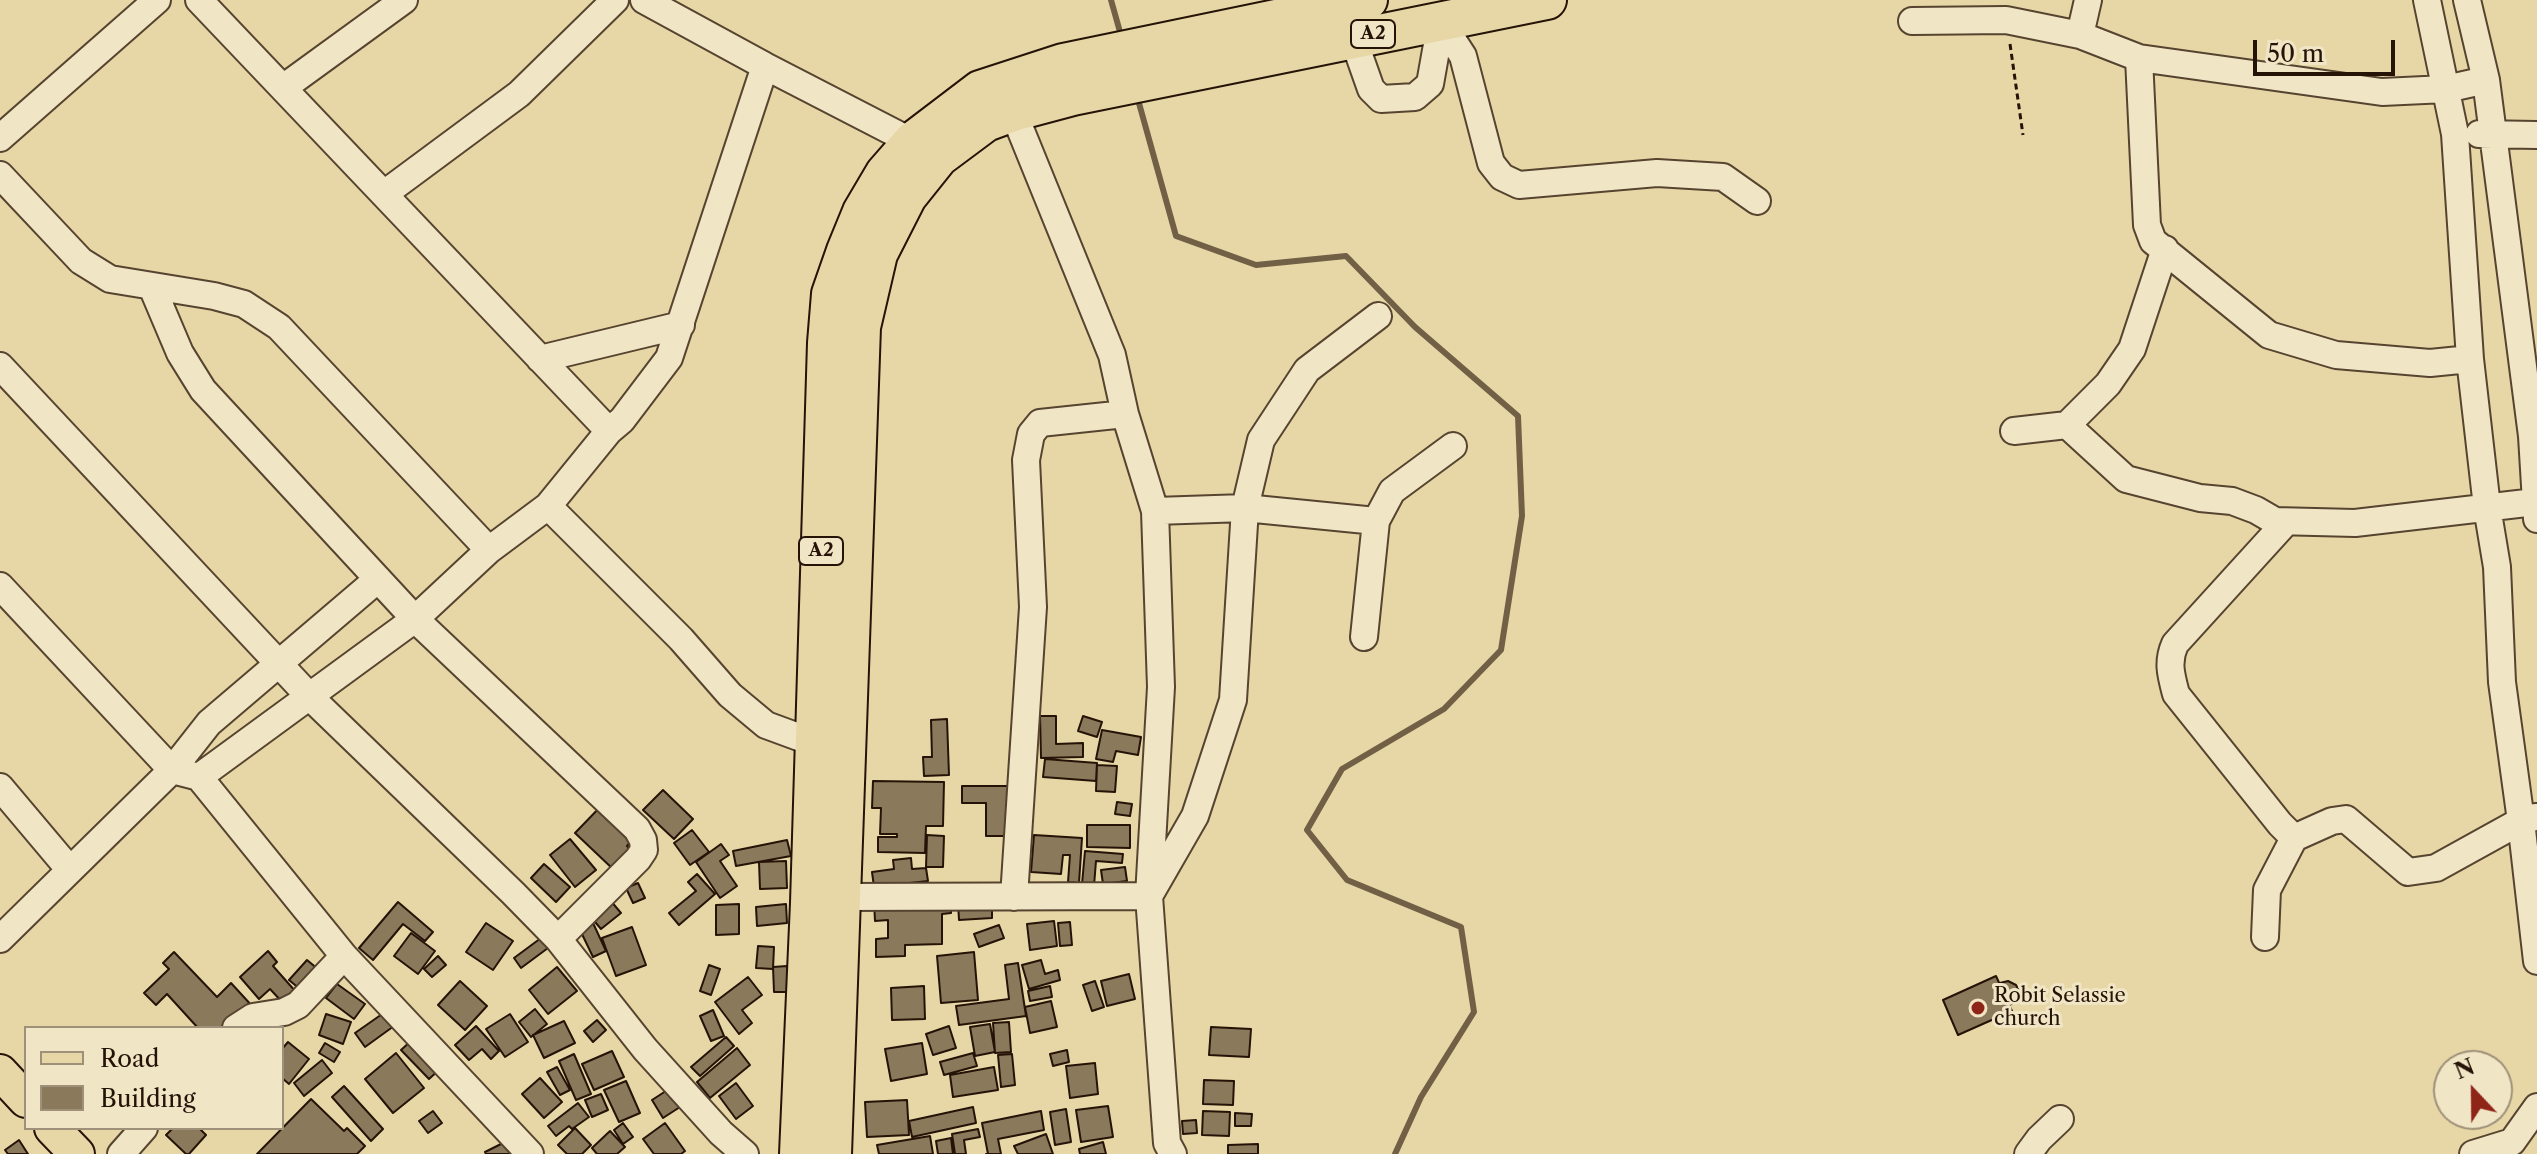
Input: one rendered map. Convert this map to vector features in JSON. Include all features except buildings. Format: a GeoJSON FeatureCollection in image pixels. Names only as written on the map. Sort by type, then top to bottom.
{"type":"FeatureCollection","features":[{"type":"Feature","properties":{"kind":"highway","name":"A2"},"geometry":{"type":"LineString","coordinates":[[799,1154],[861,327],[878,254],[907,197],[926,149],[986,122],[1008,97],[1068,80],[1197,52],[1368,0]]}},
{"type":"Feature","properties":{"kind":"highway","name":"A2"},"geometry":{"type":"LineString","coordinates":[[1294,21],[1353,38],[1547,0]]}},
{"type":"Feature","properties":{"kind":"highway","name":"A2"},"geometry":{"type":"LineString","coordinates":[[831,744],[842,897],[832,1154]]}},
{"type":"Feature","properties":{"kind":"main road"},"geometry":{"type":"LineString","coordinates":[[0,1072],[24,1098]]}},
{"type":"Feature","properties":{"kind":"main road"},"geometry":{"type":"LineString","coordinates":[[54,1130],[77,1154]]}},
{"type":"Feature","properties":{"kind":"street"},"geometry":{"type":"LineString","coordinates":[[0,136],[157,0]]}},
{"type":"Feature","properties":{"kind":"street"},"geometry":{"type":"LineString","coordinates":[[199,0],[609,431]]}},
{"type":"Feature","properties":{"kind":"street"},"geometry":{"type":"LineString","coordinates":[[283,88],[404,0]]}},
{"type":"Feature","properties":{"kind":"street"},"geometry":{"type":"LineString","coordinates":[[384,194],[519,94],[615,0]]}},
{"type":"Feature","properties":{"kind":"street"},"geometry":{"type":"LineString","coordinates":[[644,0],[926,149]]}},
{"type":"Feature","properties":{"kind":"street"},"geometry":{"type":"LineString","coordinates":[[2080,35],[2088,0]]}},
{"type":"Feature","properties":{"kind":"street"},"geometry":{"type":"LineString","coordinates":[[2427,0],[2455,134],[2470,359],[2497,567],[2502,682],[2529,819],[2537,961]]}},
{"type":"Feature","properties":{"kind":"street"},"geometry":{"type":"LineString","coordinates":[[2067,425],[2126,479],[2200,498],[2232,501],[2275,521],[2355,523],[2487,507],[2536,511],[2532,436],[2486,80],[2467,0]]}},
{"type":"Feature","properties":{"kind":"street"},"geometry":{"type":"LineString","coordinates":[[1912,21],[2006,20],[2080,35],[2139,58],[2382,92],[2446,89],[2486,80]]}},
{"type":"Feature","properties":{"kind":"street"},"geometry":{"type":"LineString","coordinates":[[1353,38],[1371,89],[1381,99],[1415,97],[1430,84],[1441,22]]}},
{"type":"Feature","properties":{"kind":"street"},"geometry":{"type":"LineString","coordinates":[[1441,22],[1463,56],[1491,163],[1502,177],[1519,185],[1657,173],[1723,177],[1757,201]]}},
{"type":"Feature","properties":{"kind":"street"},"geometry":{"type":"LineString","coordinates":[[2139,58],[2147,225],[2153,241],[2269,335],[2336,355],[2430,363],[2470,359]]}},
{"type":"Feature","properties":{"kind":"street"},"geometry":{"type":"LineString","coordinates":[[199,777],[415,619],[489,550],[548,506],[609,431],[622,420],[669,358],[765,66]]}},
{"type":"Feature","properties":{"kind":"street"},"geometry":{"type":"LineString","coordinates":[[1008,97],[1112,355],[1125,414],[1155,511],[1161,687],[1149,896],[1166,1150]]}},
{"type":"Feature","properties":{"kind":"street"},"geometry":{"type":"LineString","coordinates":[[2455,134],[2537,135]]}},
{"type":"Feature","properties":{"kind":"street"},"geometry":{"type":"LineString","coordinates":[[0,175],[81,261],[110,279],[244,304],[279,327],[489,550]]}},
{"type":"Feature","properties":{"kind":"street"},"geometry":{"type":"LineString","coordinates":[[2014,431],[2067,425],[2108,384],[2132,349],[2165,249]]}},
{"type":"Feature","properties":{"kind":"street"},"geometry":{"type":"LineString","coordinates":[[152,287],[180,353],[203,390],[415,619],[637,829],[644,850],[638,859],[558,939]]}},
{"type":"Feature","properties":{"kind":"street"},"geometry":{"type":"LineString","coordinates":[[1149,896],[1195,816],[1233,700],[1245,508],[1261,440],[1307,370],[1378,316]]}},
{"type":"Feature","properties":{"kind":"street"},"geometry":{"type":"LineString","coordinates":[[540,359],[681,325]]}},
{"type":"Feature","properties":{"kind":"street"},"geometry":{"type":"LineString","coordinates":[[0,366],[309,696],[558,939],[645,1049],[721,1133],[745,1154]]}},
{"type":"Feature","properties":{"kind":"street"},"geometry":{"type":"LineString","coordinates":[[1014,897],[1033,607],[1026,460],[1031,434],[1040,423],[1125,414]]}},
{"type":"Feature","properties":{"kind":"street"},"geometry":{"type":"LineString","coordinates":[[1364,637],[1376,521],[1392,491],[1453,446]]}},
{"type":"Feature","properties":{"kind":"street"},"geometry":{"type":"LineString","coordinates":[[548,506],[681,639],[730,695],[766,725],[831,744]]}},
{"type":"Feature","properties":{"kind":"street"},"geometry":{"type":"LineString","coordinates":[[1155,511],[1245,508],[1376,521]]}},
{"type":"Feature","properties":{"kind":"street"},"geometry":{"type":"LineString","coordinates":[[2286,522],[2175,644],[2169,657],[2176,694],[2294,838]]}},
{"type":"Feature","properties":{"kind":"street"},"geometry":{"type":"LineString","coordinates":[[0,939],[172,770],[209,723],[378,579]]}},
{"type":"Feature","properties":{"kind":"street"},"geometry":{"type":"LineString","coordinates":[[0,586],[172,770],[199,777],[344,956],[530,1154]]}},
{"type":"Feature","properties":{"kind":"street"},"geometry":{"type":"LineString","coordinates":[[0,787],[70,870]]}},
{"type":"Feature","properties":{"kind":"street"},"geometry":{"type":"LineString","coordinates":[[2265,937],[2267,890],[2294,838],[2332,821],[2346,819],[2408,872],[2436,868],[2529,819]]}},
{"type":"Feature","properties":{"kind":"street"},"geometry":{"type":"LineString","coordinates":[[842,897],[1149,896]]}},
{"type":"Feature","properties":{"kind":"street"},"geometry":{"type":"LineString","coordinates":[[239,1026],[253,1017],[284,1012],[298,1005],[344,956]]}},
{"type":"Feature","properties":{"kind":"street"},"geometry":{"type":"LineString","coordinates":[[2473,1154],[2512,1142],[2537,1107]]}},
{"type":"Feature","properties":{"kind":"street"},"geometry":{"type":"LineString","coordinates":[[2028,1154],[2060,1119]]}},
{"type":"Feature","properties":{"kind":"street"},"geometry":{"type":"LineString","coordinates":[[121,1154],[142,1130]]}},
{"type":"Feature","properties":{"kind":"path"},"geometry":{"type":"LineString","coordinates":[[2006,20],[2023,135]]}},
{"type":"Feature","properties":{"kind":"waterway"},"geometry":{"type":"LineString","coordinates":[[1111,0],[1122,39]]}},
{"type":"Feature","properties":{"kind":"waterway"},"geometry":{"type":"LineString","coordinates":[[1137,96],[1176,236],[1256,265],[1346,256],[1415,327],[1518,416],[1522,516],[1501,650],[1444,709],[1342,769],[1307,830],[1347,880],[1461,927],[1474,1012],[1421,1097],[1395,1154]]}},
{"type":"Feature","properties":{"kind":"place","name":"Robit Selassie church"},"geometry":{"type":"Point","coordinates":[1978,1008]}}]}
